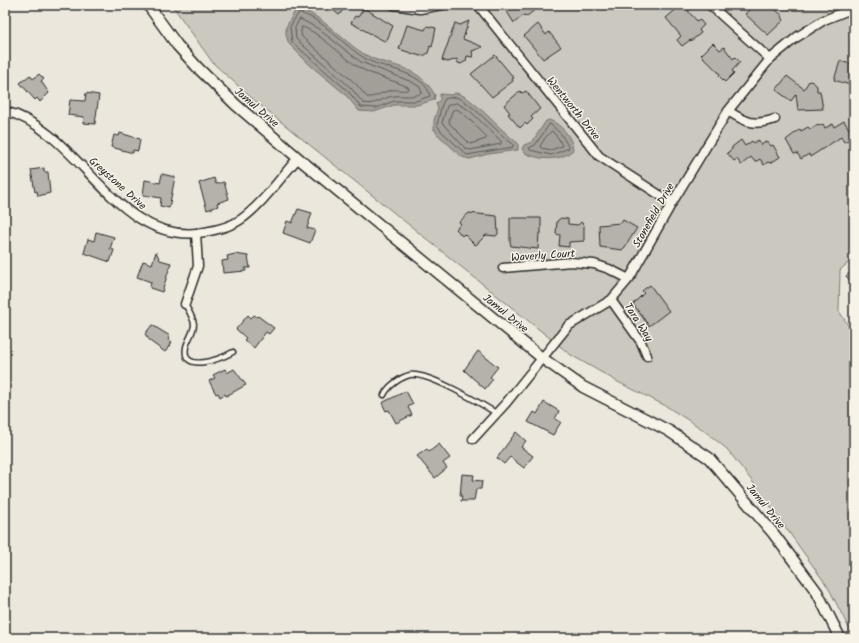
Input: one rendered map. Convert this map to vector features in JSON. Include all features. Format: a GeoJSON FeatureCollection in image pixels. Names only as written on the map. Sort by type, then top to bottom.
{"type":"FeatureCollection","features":[{"type":"Feature","properties":{"kind":"street","name":"Jamul Drive"},"geometry":{"type":"LineString","coordinates":[[148,5],[177,45],[236,105],[298,158],[542,358],[583,386],[669,431],[709,458],[744,498],[818,592],[840,638]]}},
{"type":"Feature","properties":{"kind":"street"},"geometry":{"type":"LineString","coordinates":[[394,5],[420,9],[442,5]]}},
{"type":"Feature","properties":{"kind":"street","name":"Wentworth Drive"},"geometry":{"type":"LineString","coordinates":[[478,5],[599,156],[672,203]]}},
{"type":"Feature","properties":{"kind":"street"},"geometry":{"type":"LineString","coordinates":[[710,5],[770,59]]}},
{"type":"Feature","properties":{"kind":"street","name":"Stonefield Drive"},"geometry":{"type":"LineString","coordinates":[[473,439],[568,326],[611,300],[629,279],[672,203],[728,111],[770,59],[797,37],[824,20],[854,8]]}},
{"type":"Feature","properties":{"kind":"street","name":"Greystone Drive"},"geometry":{"type":"LineString","coordinates":[[5,111],[19,115],[42,128],[134,215],[161,230],[178,234],[217,230],[240,221],[256,206],[298,158]]}},
{"type":"Feature","properties":{"kind":"street"},"geometry":{"type":"LineString","coordinates":[[728,111],[743,120],[754,124],[775,119]]}},
{"type":"Feature","properties":{"kind":"street"},"geometry":{"type":"LineString","coordinates":[[185,304],[198,266],[196,233]]}},
{"type":"Feature","properties":{"kind":"street","name":"Waverly Court"},"geometry":{"type":"LineString","coordinates":[[503,268],[571,262],[599,266],[609,269],[629,279]]}},
{"type":"Feature","properties":{"kind":"street","name":"Tara Way"},"geometry":{"type":"LineString","coordinates":[[611,300],[641,342],[647,356]]}},
{"type":"Feature","properties":{"kind":"lane"},"geometry":{"type":"LineString","coordinates":[[185,304],[193,320],[194,326],[186,347],[186,354],[190,360],[196,363],[207,362],[220,359],[233,352]]}},
{"type":"Feature","properties":{"kind":"lane"},"geometry":{"type":"LineString","coordinates":[[384,395],[392,385],[410,375],[417,375],[444,384],[496,413]]}},
{"type":"Feature","properties":{"kind":"shaded area"},"geometry":{"type":"Polygon","coordinates":[[[172,5],[854,5],[854,258],[840,270],[839,311],[854,334],[854,638],[828,587],[756,486],[727,449],[702,429],[666,406],[618,382],[571,355],[541,331],[255,101],[213,63],[172,5]]]}},
{"type":"Feature","properties":{"kind":"water"},"geometry":{"type":"Polygon","coordinates":[[[301,9],[320,20],[365,55],[401,67],[416,74],[429,86],[435,95],[434,100],[417,105],[394,105],[374,112],[359,111],[345,94],[311,66],[289,44],[286,35],[286,27],[295,11],[301,9]]]}},
{"type":"Feature","properties":{"kind":"water"},"geometry":{"type":"Polygon","coordinates":[[[455,93],[469,99],[518,143],[518,150],[488,154],[470,159],[462,157],[436,133],[436,130],[434,130],[434,120],[438,108],[436,104],[440,100],[440,94],[451,95],[455,93]]]}},
{"type":"Feature","properties":{"kind":"water"},"geometry":{"type":"Polygon","coordinates":[[[549,120],[557,124],[565,132],[571,141],[573,150],[562,157],[549,159],[525,153],[522,149],[524,145],[532,142],[546,121],[549,120]]]}},
{"type":"Feature","properties":{"kind":"building"},"geometry":{"type":"Polygon","coordinates":[[[327,5],[347,5],[339,15],[327,5]]]}},
{"type":"Feature","properties":{"kind":"building"},"geometry":{"type":"Polygon","coordinates":[[[503,5],[541,5],[527,16],[524,15],[514,23],[503,5]]]}},
{"type":"Feature","properties":{"kind":"building"},"geometry":{"type":"Polygon","coordinates":[[[681,5],[687,5],[691,9],[688,11],[697,21],[699,19],[704,25],[699,30],[701,33],[682,46],[677,40],[681,36],[666,18],[681,5]]]}},
{"type":"Feature","properties":{"kind":"building"},"geometry":{"type":"Polygon","coordinates":[[[746,5],[770,5],[783,16],[782,17],[784,20],[768,35],[745,14],[750,9],[746,5]]]}},
{"type":"Feature","properties":{"kind":"building"},"geometry":{"type":"Polygon","coordinates":[[[364,8],[393,26],[386,42],[351,23],[355,16],[358,17],[364,8]]]}},
{"type":"Feature","properties":{"kind":"building"},"geometry":{"type":"Polygon","coordinates":[[[469,21],[463,39],[483,47],[472,51],[473,57],[467,56],[466,61],[461,64],[458,63],[457,59],[448,62],[442,60],[455,23],[460,25],[469,21]]]}},
{"type":"Feature","properties":{"kind":"building"},"geometry":{"type":"Polygon","coordinates":[[[538,24],[546,35],[549,32],[561,47],[543,59],[524,36],[538,24]]]}},
{"type":"Feature","properties":{"kind":"building"},"geometry":{"type":"Polygon","coordinates":[[[407,25],[425,30],[427,26],[436,28],[432,47],[430,46],[428,53],[420,56],[399,49],[407,25]]]}},
{"type":"Feature","properties":{"kind":"building"},"geometry":{"type":"Polygon","coordinates":[[[713,43],[720,50],[724,47],[733,59],[735,57],[740,62],[732,71],[734,73],[725,82],[719,76],[720,74],[701,55],[713,43]]]}},
{"type":"Feature","properties":{"kind":"building"},"geometry":{"type":"Polygon","coordinates":[[[495,55],[514,78],[512,79],[513,81],[492,97],[471,74],[495,55]]]}},
{"type":"Feature","properties":{"kind":"building"},"geometry":{"type":"Polygon","coordinates":[[[840,61],[854,65],[854,79],[852,79],[850,85],[834,80],[840,61]]]}},
{"type":"Feature","properties":{"kind":"building"},"geometry":{"type":"Polygon","coordinates":[[[39,74],[44,79],[41,81],[49,93],[40,102],[37,98],[35,100],[20,83],[30,75],[33,79],[39,74]]]}},
{"type":"Feature","properties":{"kind":"building"},"geometry":{"type":"Polygon","coordinates":[[[787,76],[804,89],[809,81],[813,82],[817,86],[817,91],[820,91],[823,109],[798,110],[796,94],[791,101],[776,90],[787,76]]]}},
{"type":"Feature","properties":{"kind":"building"},"geometry":{"type":"Polygon","coordinates":[[[520,91],[522,93],[526,91],[540,109],[531,117],[533,119],[527,125],[525,123],[520,128],[508,114],[510,113],[504,105],[520,91]]]}},
{"type":"Feature","properties":{"kind":"building"},"geometry":{"type":"Polygon","coordinates":[[[86,93],[99,95],[95,124],[83,123],[84,117],[68,115],[70,100],[85,101],[86,93]]]}},
{"type":"Feature","properties":{"kind":"building"},"geometry":{"type":"Polygon","coordinates":[[[844,121],[854,137],[844,142],[841,137],[810,157],[809,154],[801,159],[797,153],[794,154],[786,140],[800,129],[801,131],[808,127],[810,129],[823,124],[825,128],[833,124],[834,127],[844,121]]]}},
{"type":"Feature","properties":{"kind":"building"},"geometry":{"type":"Polygon","coordinates":[[[120,133],[140,139],[138,151],[133,150],[133,153],[111,147],[114,135],[119,136],[120,133]]]}},
{"type":"Feature","properties":{"kind":"building"},"geometry":{"type":"Polygon","coordinates":[[[741,140],[745,146],[752,141],[754,143],[758,140],[761,145],[767,141],[771,146],[773,145],[780,157],[764,165],[760,159],[755,162],[751,157],[741,165],[737,159],[734,161],[727,153],[741,140]]]}},
{"type":"Feature","properties":{"kind":"building"},"geometry":{"type":"Polygon","coordinates":[[[44,168],[44,172],[48,172],[50,193],[38,196],[37,191],[35,192],[31,170],[44,168]]]}},
{"type":"Feature","properties":{"kind":"building"},"geometry":{"type":"Polygon","coordinates":[[[162,174],[175,177],[169,208],[160,206],[161,198],[143,195],[145,180],[160,183],[162,174]]]}},
{"type":"Feature","properties":{"kind":"building"},"geometry":{"type":"Polygon","coordinates":[[[214,178],[216,184],[224,182],[229,199],[217,203],[218,206],[207,210],[199,183],[214,178]]]}},
{"type":"Feature","properties":{"kind":"building"},"geometry":{"type":"Polygon","coordinates":[[[298,209],[312,213],[307,228],[315,230],[310,243],[283,233],[287,221],[292,223],[298,209]]]}},
{"type":"Feature","properties":{"kind":"building"},"geometry":{"type":"Polygon","coordinates":[[[469,213],[497,216],[498,234],[496,236],[486,235],[476,245],[464,234],[462,236],[456,229],[461,224],[459,222],[469,213]]]}},
{"type":"Feature","properties":{"kind":"building"},"geometry":{"type":"Polygon","coordinates":[[[510,218],[541,218],[541,233],[539,233],[538,249],[511,246],[510,218]]]}},
{"type":"Feature","properties":{"kind":"building"},"geometry":{"type":"Polygon","coordinates":[[[561,218],[568,219],[568,224],[578,225],[581,222],[584,225],[584,241],[569,242],[569,247],[559,246],[560,235],[556,234],[557,221],[561,218]]]}},
{"type":"Feature","properties":{"kind":"building"},"geometry":{"type":"Polygon","coordinates":[[[623,220],[637,228],[625,247],[622,250],[600,247],[599,225],[621,223],[623,220]]]}},
{"type":"Feature","properties":{"kind":"building"},"geometry":{"type":"Polygon","coordinates":[[[96,232],[114,237],[110,249],[114,250],[110,262],[84,253],[88,239],[94,241],[96,232]]]}},
{"type":"Feature","properties":{"kind":"building"},"geometry":{"type":"Polygon","coordinates":[[[156,252],[160,260],[171,263],[162,292],[150,288],[151,282],[137,277],[143,261],[152,264],[156,252]]]}},
{"type":"Feature","properties":{"kind":"building"},"geometry":{"type":"Polygon","coordinates":[[[235,254],[248,256],[250,268],[245,268],[246,271],[223,273],[222,261],[228,260],[227,256],[235,254]]]}},
{"type":"Feature","properties":{"kind":"building"},"geometry":{"type":"Polygon","coordinates":[[[854,269],[854,285],[846,276],[854,269]]]}},
{"type":"Feature","properties":{"kind":"building"},"geometry":{"type":"Polygon","coordinates":[[[650,285],[669,311],[649,326],[633,304],[644,293],[642,291],[650,285]]]}},
{"type":"Feature","properties":{"kind":"building"},"geometry":{"type":"Polygon","coordinates":[[[248,315],[251,318],[254,315],[257,317],[258,316],[274,328],[269,334],[266,332],[254,348],[244,340],[246,338],[236,329],[248,315]]]}},
{"type":"Feature","properties":{"kind":"building"},"geometry":{"type":"Polygon","coordinates":[[[152,325],[170,336],[168,339],[172,342],[165,352],[151,342],[145,334],[152,325]]]}},
{"type":"Feature","properties":{"kind":"building"},"geometry":{"type":"Polygon","coordinates":[[[478,351],[498,367],[490,377],[493,379],[485,389],[464,370],[478,351]]]}},
{"type":"Feature","properties":{"kind":"building"},"geometry":{"type":"Polygon","coordinates":[[[225,369],[227,373],[234,369],[246,385],[226,396],[225,394],[220,397],[218,393],[216,394],[209,381],[215,378],[213,375],[225,369]]]}},
{"type":"Feature","properties":{"kind":"building"},"geometry":{"type":"Polygon","coordinates":[[[406,391],[413,404],[408,407],[412,415],[396,423],[389,410],[386,411],[382,403],[406,391]]]}},
{"type":"Feature","properties":{"kind":"building"},"geometry":{"type":"Polygon","coordinates":[[[544,402],[559,411],[555,419],[561,422],[553,435],[528,422],[534,412],[537,414],[544,402]]]}},
{"type":"Feature","properties":{"kind":"building"},"geometry":{"type":"Polygon","coordinates":[[[516,432],[526,441],[521,447],[533,456],[524,468],[510,457],[504,464],[497,458],[516,432]]]}},
{"type":"Feature","properties":{"kind":"building"},"geometry":{"type":"Polygon","coordinates":[[[439,444],[450,458],[443,463],[447,468],[435,478],[417,456],[427,449],[429,452],[439,444]]]}},
{"type":"Feature","properties":{"kind":"building"},"geometry":{"type":"Polygon","coordinates":[[[462,474],[474,475],[473,480],[482,481],[481,489],[476,489],[474,501],[461,501],[462,474]]]}}]}
